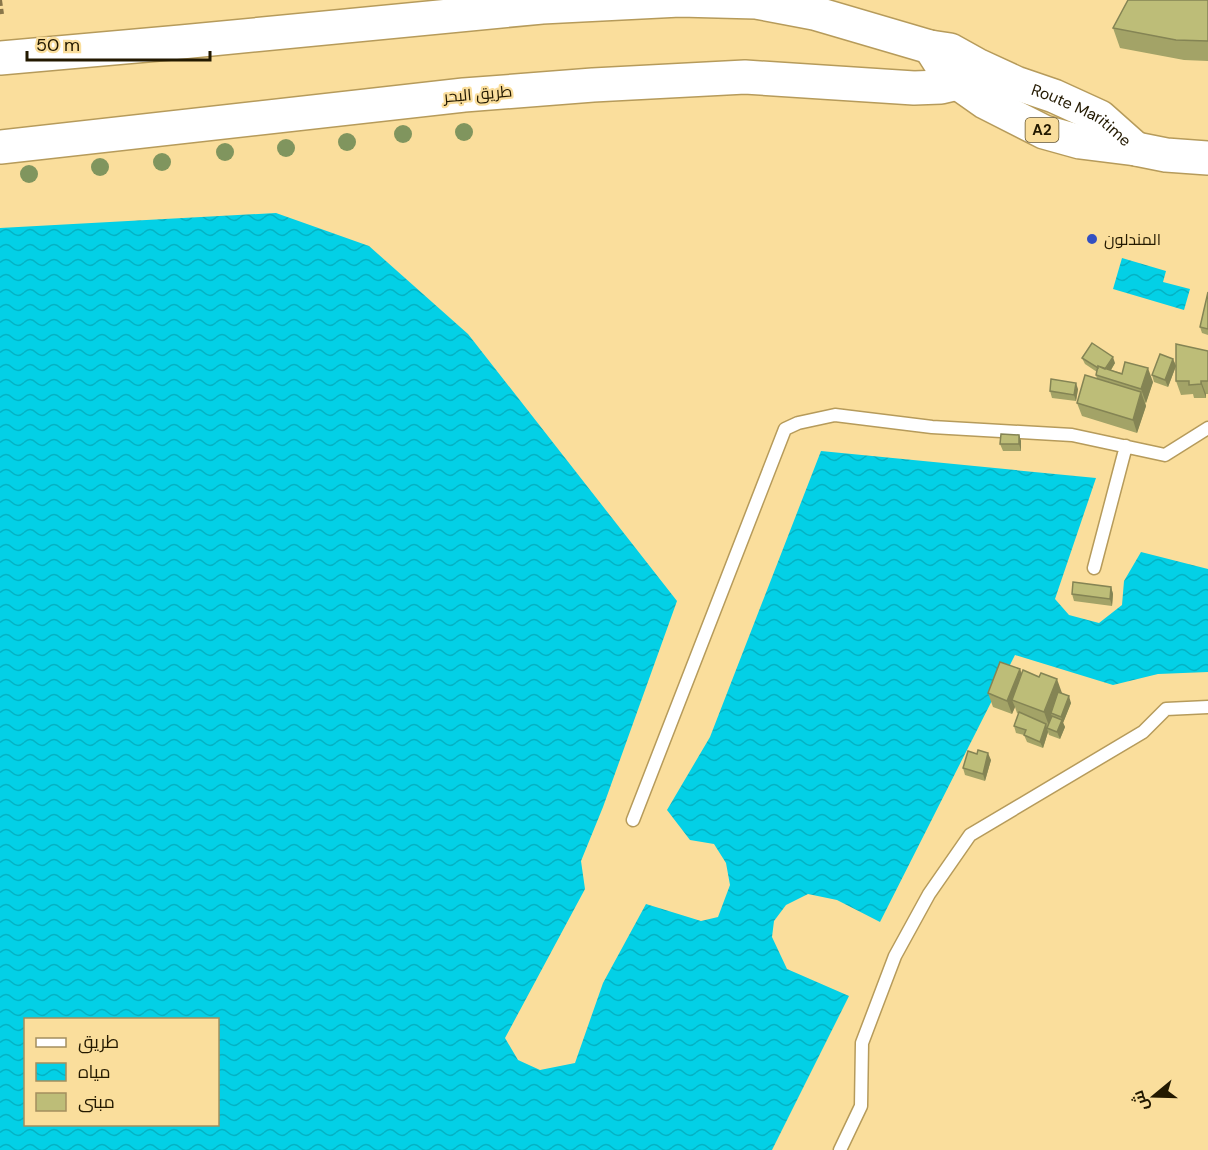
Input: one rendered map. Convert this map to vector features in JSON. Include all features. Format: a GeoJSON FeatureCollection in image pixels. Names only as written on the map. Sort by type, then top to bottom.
{"type":"FeatureCollection","features":[{"type":"Feature","properties":{"kind":"main road","name":"A2"},"geometry":{"type":"LineString","coordinates":[[0,58],[542,7],[680,0],[756,2],[814,13],[930,48],[942,66],[968,74]]}},
{"type":"Feature","properties":{"kind":"main road","name":"Route Maritime"},"geometry":{"type":"LineString","coordinates":[[968,74],[1016,83],[1054,96],[1100,117],[1136,149]]}},
{"type":"Feature","properties":{"kind":"main road","name":"Route Maritime"},"geometry":{"type":"LineString","coordinates":[[968,74],[985,102],[1044,132],[1080,142],[1136,149]]}},
{"type":"Feature","properties":{"kind":"main road","name":"طريق البحر"},"geometry":{"type":"LineString","coordinates":[[0,147],[452,96],[593,85],[745,78],[914,88],[940,87],[968,74]]}},
{"type":"Feature","properties":{"kind":"main road"},"geometry":{"type":"LineString","coordinates":[[1044,132],[1054,96]]}},
{"type":"Feature","properties":{"kind":"main road","name":"A2"},"geometry":{"type":"LineString","coordinates":[[1136,149],[1166,155],[1208,158]]}},
{"type":"Feature","properties":{"kind":"lane"},"geometry":{"type":"LineString","coordinates":[[633,820],[785,429],[798,423],[835,415],[932,427],[1072,435],[1165,455],[1208,428]]}},
{"type":"Feature","properties":{"kind":"lane"},"geometry":{"type":"LineString","coordinates":[[1094,568],[1126,447]]}},
{"type":"Feature","properties":{"kind":"lane"},"geometry":{"type":"LineString","coordinates":[[840,1150],[861,1106],[862,1043],[895,956],[929,894],[970,835],[1143,732],[1166,709],[1208,707]]}},
{"type":"Feature","properties":{"kind":"path"},"geometry":{"type":"LineString","coordinates":[[0,0],[2,14]]}},
{"type":"Feature","properties":{"kind":"water"},"geometry":{"type":"Polygon","coordinates":[[[276,213],[369,246],[468,334],[677,601],[603,807],[581,861],[585,889],[505,1038],[518,1060],[540,1070],[575,1063],[603,983],[646,904],[701,921],[718,917],[730,885],[726,863],[714,844],[690,840],[667,810],[710,737],[821,451],[1096,478],[1055,599],[1069,615],[1099,623],[1122,605],[1124,581],[1141,552],[1208,569],[1208,672],[1158,674],[1113,685],[1015,655],[880,922],[837,900],[808,894],[786,905],[774,921],[772,937],[787,969],[849,996],[772,1150],[0,1150],[0,228],[276,213]]]}},
{"type":"Feature","properties":{"kind":"water"},"geometry":{"type":"Polygon","coordinates":[[[1122,258],[1166,271],[1163,282],[1190,289],[1184,310],[1113,289],[1122,258]]]}},
{"type":"Feature","properties":{"kind":"building"},"geometry":{"type":"Polygon","coordinates":[[[1128,0],[1208,0],[1208,41],[1176,40],[1113,28],[1128,0]]]}},
{"type":"Feature","properties":{"kind":"building"},"geometry":{"type":"Polygon","coordinates":[[[1208,292],[1208,329],[1200,327],[1208,292]]]}},
{"type":"Feature","properties":{"kind":"building"},"geometry":{"type":"Polygon","coordinates":[[[1092,343],[1113,357],[1105,369],[1098,366],[1098,368],[1082,358],[1092,343]]]}},
{"type":"Feature","properties":{"kind":"building"},"geometry":{"type":"Polygon","coordinates":[[[1176,344],[1208,351],[1208,381],[1189,385],[1189,381],[1176,381],[1176,344]]]}},
{"type":"Feature","properties":{"kind":"building"},"geometry":{"type":"Polygon","coordinates":[[[1160,354],[1173,359],[1165,380],[1152,375],[1160,354]]]}},
{"type":"Feature","properties":{"kind":"building"},"geometry":{"type":"Polygon","coordinates":[[[1125,362],[1148,368],[1141,389],[1096,375],[1098,366],[1122,374],[1125,362]]]}},
{"type":"Feature","properties":{"kind":"building"},"geometry":{"type":"Polygon","coordinates":[[[1085,375],[1141,392],[1133,420],[1077,403],[1085,375]]]}},
{"type":"Feature","properties":{"kind":"building"},"geometry":{"type":"Polygon","coordinates":[[[1051,379],[1076,383],[1074,395],[1050,391],[1051,379]]]}},
{"type":"Feature","properties":{"kind":"building"},"geometry":{"type":"Polygon","coordinates":[[[1001,434],[1019,435],[1019,444],[1000,444],[1001,434]]]}},
{"type":"Feature","properties":{"kind":"building"},"geometry":{"type":"Polygon","coordinates":[[[1073,582],[1111,587],[1110,599],[1072,594],[1073,582]]]}},
{"type":"Feature","properties":{"kind":"building"},"geometry":{"type":"Polygon","coordinates":[[[1000,662],[1020,669],[1007,701],[988,693],[1000,662]]]}},
{"type":"Feature","properties":{"kind":"building"},"geometry":{"type":"Polygon","coordinates":[[[1023,670],[1039,677],[1041,673],[1057,679],[1044,712],[1012,700],[1023,670]]]}},
{"type":"Feature","properties":{"kind":"building"},"geometry":{"type":"Polygon","coordinates":[[[1058,692],[1069,696],[1061,717],[1051,713],[1058,692]]]}},
{"type":"Feature","properties":{"kind":"building"},"geometry":{"type":"Polygon","coordinates":[[[1019,712],[1046,724],[1040,742],[1024,735],[1026,730],[1014,726],[1019,712]]]}},
{"type":"Feature","properties":{"kind":"building"},"geometry":{"type":"Polygon","coordinates":[[[1052,716],[1062,720],[1057,732],[1047,728],[1052,716]]]}},
{"type":"Feature","properties":{"kind":"building"},"geometry":{"type":"Polygon","coordinates":[[[978,750],[988,753],[983,774],[963,768],[968,751],[977,754],[978,750]]]}},
{"type":"Feature","properties":{"kind":"place","name":"المندلون"},"geometry":{"type":"Point","coordinates":[1092,239]}}]}
